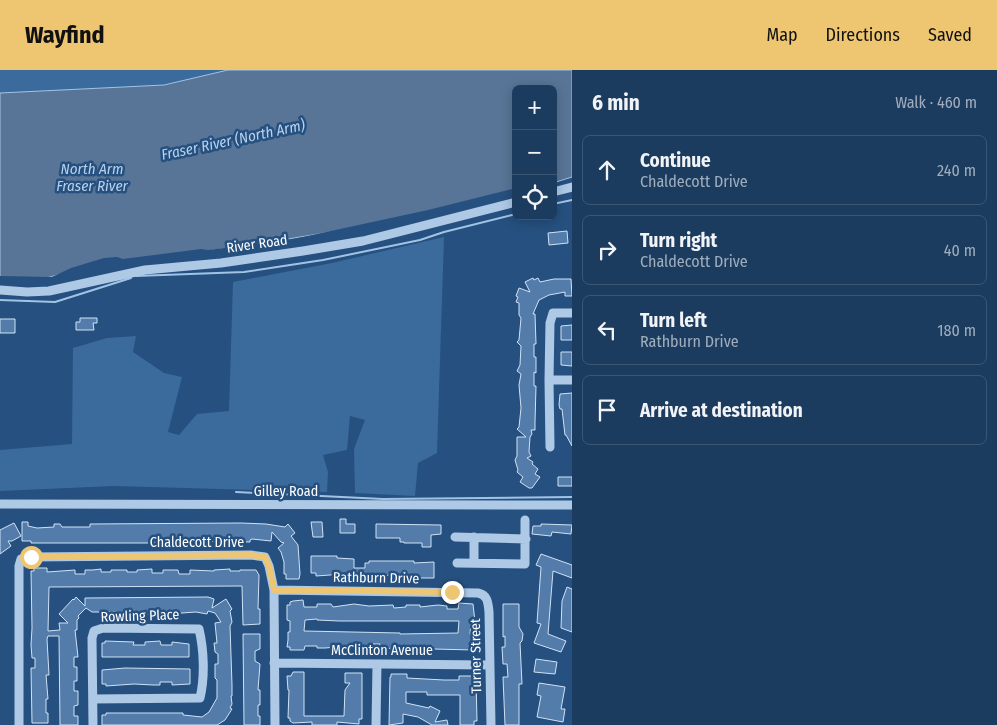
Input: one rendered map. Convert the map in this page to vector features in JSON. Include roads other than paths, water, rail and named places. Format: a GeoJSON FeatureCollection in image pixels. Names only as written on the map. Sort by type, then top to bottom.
{"type":"FeatureCollection","features":[{"type":"Feature","properties":{"kind":"street"},"geometry":{"type":"LineString","coordinates":[[557,191],[572,187]]}},
{"type":"Feature","properties":{"kind":"street","name":"River Road"},"geometry":{"type":"LineString","coordinates":[[0,290],[49,291],[145,270],[221,263],[304,251],[363,240],[512,203]]}},
{"type":"Feature","properties":{"kind":"street"},"geometry":{"type":"LineString","coordinates":[[550,447],[550,323],[552,313],[572,313]]}},
{"type":"Feature","properties":{"kind":"street"},"geometry":{"type":"LineString","coordinates":[[550,380],[572,380]]}},
{"type":"Feature","properties":{"kind":"street","name":"Gilley Road"},"geometry":{"type":"LineString","coordinates":[[0,504],[572,505]]}},
{"type":"Feature","properties":{"kind":"street"},"geometry":{"type":"LineString","coordinates":[[457,563],[525,564],[525,520]]}},
{"type":"Feature","properties":{"kind":"street"},"geometry":{"type":"LineString","coordinates":[[455,537],[526,539]]}},
{"type":"Feature","properties":{"kind":"street"},"geometry":{"type":"LineString","coordinates":[[474,537],[474,563]]}},
{"type":"Feature","properties":{"kind":"street","name":"Chaldecott Drive"},"geometry":{"type":"LineString","coordinates":[[19,725],[18,566],[21,559],[31,557],[251,555],[265,557],[274,590],[275,725]]}},
{"type":"Feature","properties":{"kind":"street","name":"Rathburn Drive"},"geometry":{"type":"LineString","coordinates":[[274,590],[478,593]]}},
{"type":"Feature","properties":{"kind":"street","name":"Turner Street"},"geometry":{"type":"LineString","coordinates":[[478,593],[483,594],[488,603],[491,725]]}},
{"type":"Feature","properties":{"kind":"street","name":"Rowling Place"},"geometry":{"type":"LineString","coordinates":[[93,700],[200,698],[202,688],[202,641],[199,630],[103,628],[94,631],[92,638],[93,725]]}},
{"type":"Feature","properties":{"kind":"street","name":"McClinton Avenue"},"geometry":{"type":"LineString","coordinates":[[274,663],[489,665]]}},
{"type":"Feature","properties":{"kind":"street"},"geometry":{"type":"LineString","coordinates":[[376,725],[377,664]]}},
{"type":"Feature","properties":{"kind":"water","name":"North Arm Fraser River"},"geometry":{"type":"Polygon","coordinates":[[[228,70],[572,70],[572,177],[557,182],[557,85],[512,85],[512,192],[390,222],[258,244],[83,268],[32,282],[0,279],[0,93],[164,85],[228,70]]]}},
{"type":"Feature","properties":{"kind":"waterway"},"geometry":{"type":"LineString","coordinates":[[557,203],[572,200]]}},
{"type":"Feature","properties":{"kind":"waterway"},"geometry":{"type":"LineString","coordinates":[[136,276],[244,272],[323,260],[420,240],[512,215]]}},
{"type":"Feature","properties":{"kind":"waterway"},"geometry":{"type":"LineString","coordinates":[[0,300],[55,302],[131,278]]}},
{"type":"Feature","properties":{"kind":"waterway"},"geometry":{"type":"LineString","coordinates":[[236,492],[383,499],[572,497]]}},
{"type":"Feature","properties":{"kind":"water label","name":"Fraser River (North Arm)"},"geometry":{"type":"Point","coordinates":[233,140]}}]}
